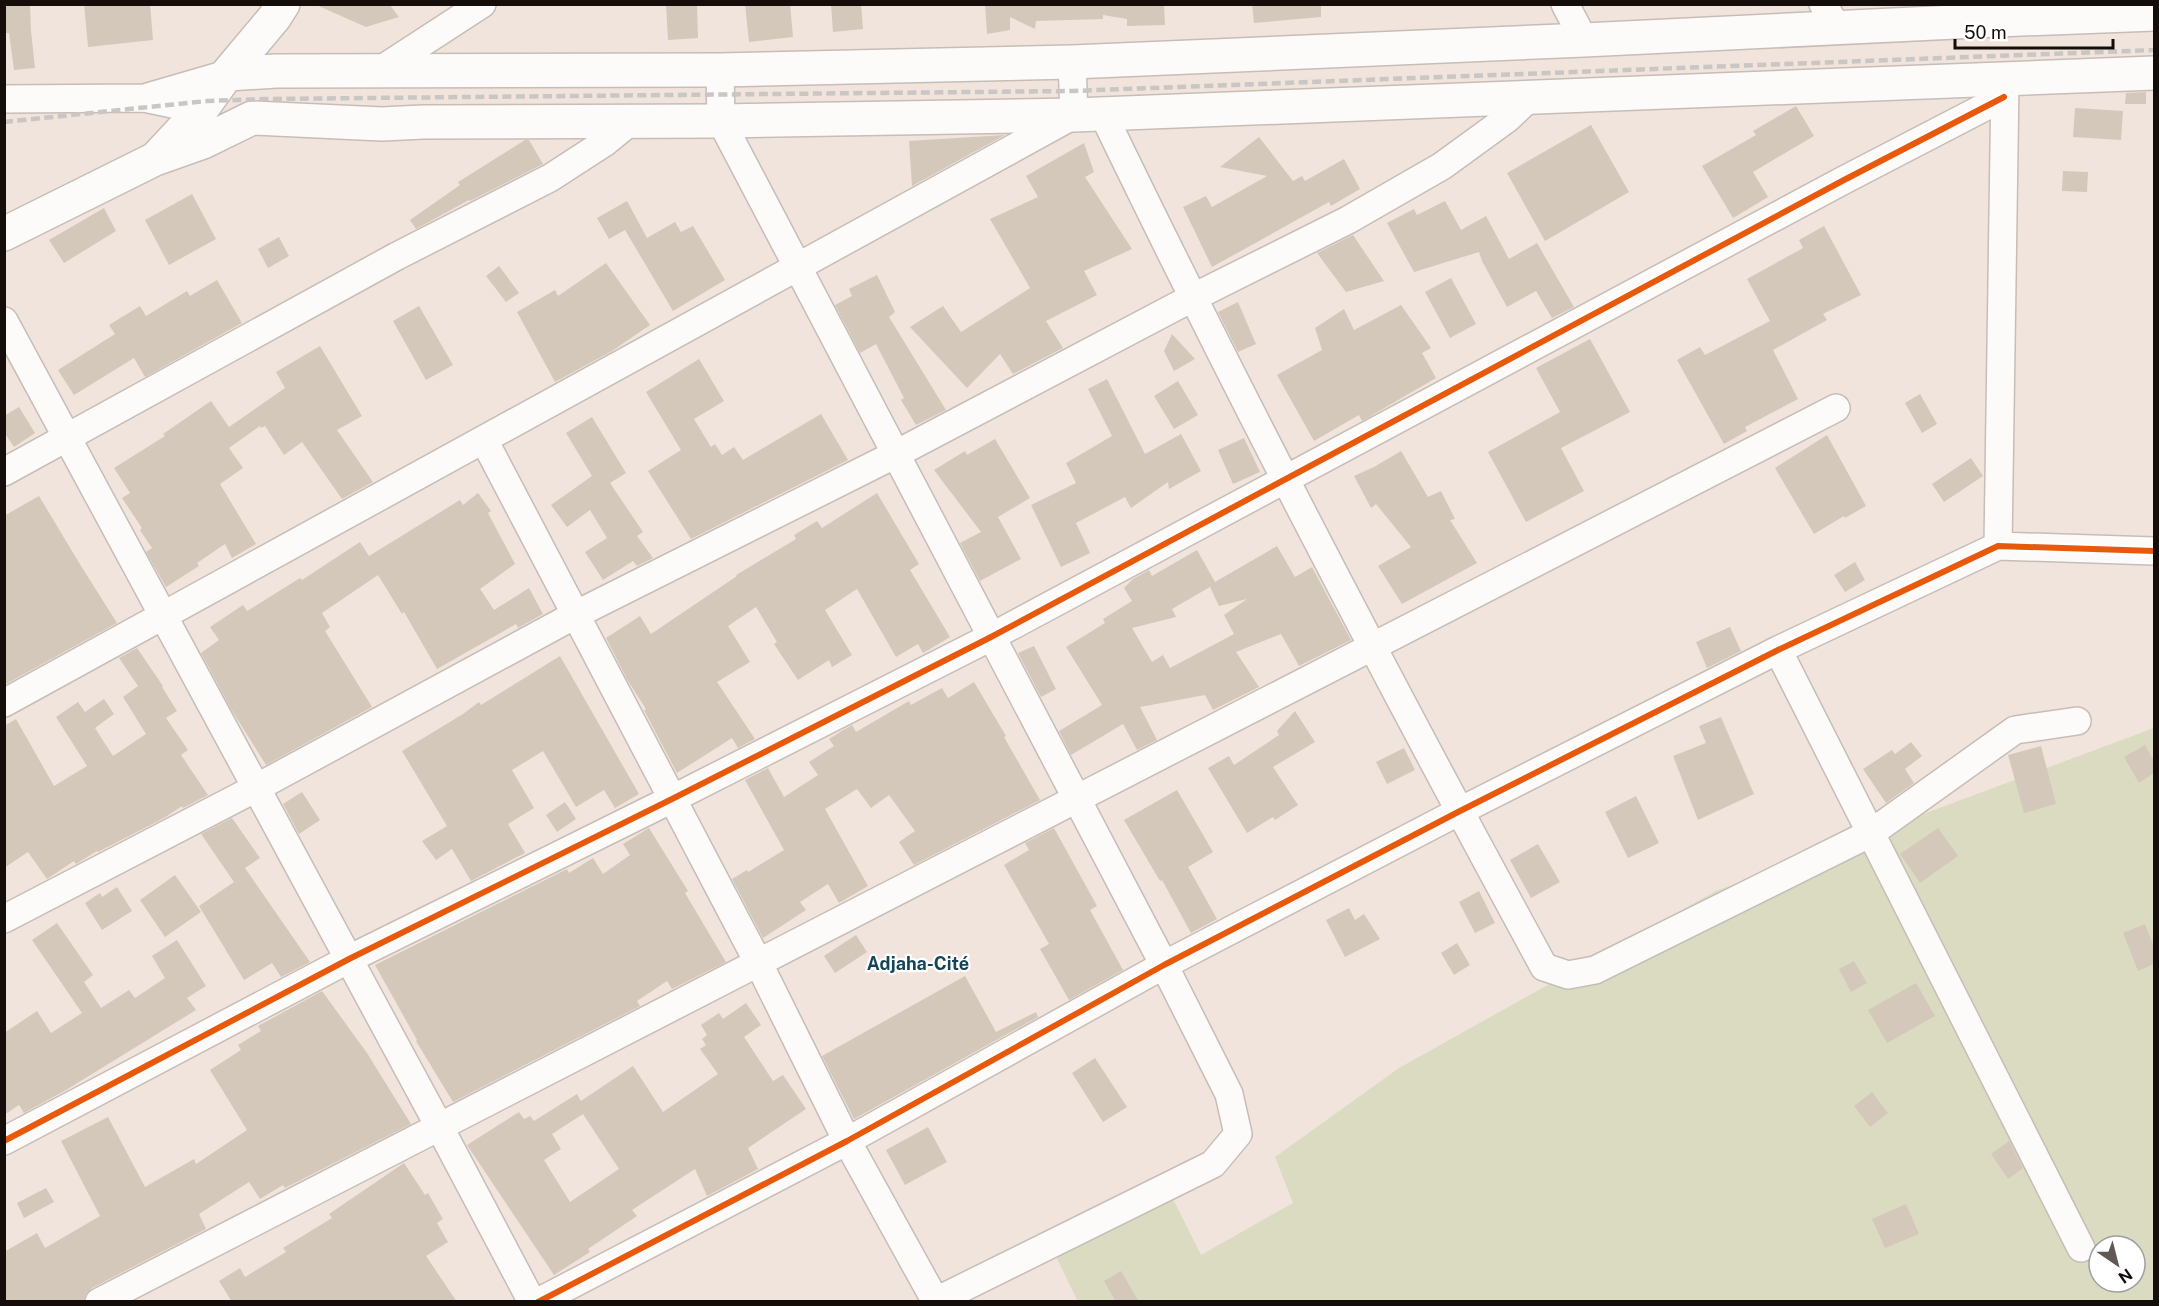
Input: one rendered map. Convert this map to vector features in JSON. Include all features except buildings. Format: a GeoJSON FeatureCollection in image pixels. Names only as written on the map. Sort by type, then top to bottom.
{"type":"FeatureCollection","features":[{"type":"Feature","properties":{"kind":"main road"},"geometry":{"type":"LineString","coordinates":[[155,159],[201,110],[283,4]]}},
{"type":"Feature","properties":{"kind":"main road"},"geometry":{"type":"LineString","coordinates":[[4,234],[155,159],[203,142],[252,118],[267,99],[272,87],[288,4]]}},
{"type":"Feature","properties":{"kind":"main road"},"geometry":{"type":"LineString","coordinates":[[227,74],[382,69],[720,70],[1072,62],[1584,40],[1831,17],[1993,12],[2154,14]]}},
{"type":"Feature","properties":{"kind":"main road"},"geometry":{"type":"LineString","coordinates":[[201,110],[252,118],[382,124],[1089,115],[1530,97],[2005,88],[2154,73]]}},
{"type":"Feature","properties":{"kind":"street"},"geometry":{"type":"LineString","coordinates":[[382,69],[482,4]]}},
{"type":"Feature","properties":{"kind":"street"},"geometry":{"type":"LineString","coordinates":[[1565,4],[1584,40]]}},
{"type":"Feature","properties":{"kind":"street"},"geometry":{"type":"LineString","coordinates":[[1072,62],[1089,115],[1192,298],[1544,967],[1568,975],[1595,970],[1871,833],[2015,730],[2077,721]]}},
{"type":"Feature","properties":{"kind":"street"},"geometry":{"type":"LineString","coordinates":[[484,440],[758,962],[847,1141],[935,1301],[1213,1164],[1238,1134],[1229,1094],[1164,965],[721,121],[720,70]]}},
{"type":"Feature","properties":{"kind":"street"},"geometry":{"type":"LineString","coordinates":[[144,98],[227,74]]}},
{"type":"Feature","properties":{"kind":"street"},"geometry":{"type":"LineString","coordinates":[[4,1141],[349,959],[672,800],[991,637],[1844,180],[2005,88]]}},
{"type":"Feature","properties":{"kind":"street"},"geometry":{"type":"LineString","coordinates":[[1998,546],[2005,88]]}},
{"type":"Feature","properties":{"kind":"street"},"geometry":{"type":"LineString","coordinates":[[4,919],[256,788],[575,615],[896,454],[1192,298],[1348,220],[1442,166],[1508,118],[1530,97]]}},
{"type":"Feature","properties":{"kind":"street"},"geometry":{"type":"LineString","coordinates":[[4,99],[144,98],[201,110]]}},
{"type":"Feature","properties":{"kind":"street"},"geometry":{"type":"LineString","coordinates":[[4,702],[797,267],[1089,115]]}},
{"type":"Feature","properties":{"kind":"street"},"geometry":{"type":"LineString","coordinates":[[4,472],[397,256],[550,178],[604,143],[631,121]]}},
{"type":"Feature","properties":{"kind":"street"},"geometry":{"type":"LineString","coordinates":[[4,321],[532,1302]]}},
{"type":"Feature","properties":{"kind":"street"},"geometry":{"type":"LineString","coordinates":[[99,1302],[1836,408]]}},
{"type":"Feature","properties":{"kind":"street"},"geometry":{"type":"LineString","coordinates":[[538,1302],[847,1141],[1164,965],[1460,811],[1778,650],[1998,546],[2154,551]]}},
{"type":"Feature","properties":{"kind":"street"},"geometry":{"type":"LineString","coordinates":[[1778,650],[2081,1248]]}},
{"type":"Feature","properties":{"kind":"green space"},"geometry":{"type":"Polygon","coordinates":[[[2154,728],[2154,1301],[1078,1302],[1053,1250],[1169,1191],[1201,1255],[1293,1203],[1275,1157],[1399,1068],[1716,891],[2154,728]]]}},
{"type":"Feature","properties":{"kind":"railway"},"geometry":{"type":"LineString","coordinates":[[4,122],[207,101],[1073,91],[2154,50]]}},
{"type":"Feature","properties":{"kind":"cycle path"},"geometry":{"type":"LineString","coordinates":[[4,1141],[349,959],[991,637],[1844,180],[2004,97]]}},
{"type":"Feature","properties":{"kind":"cycle path"},"geometry":{"type":"LineString","coordinates":[[538,1302],[847,1141],[1164,965],[1460,811],[1778,650],[1998,546],[2154,551]]}},
{"type":"Feature","properties":{"kind":"district","name":"Adjaha-Cité"},"geometry":{"type":"Point","coordinates":[918,963]}}]}
